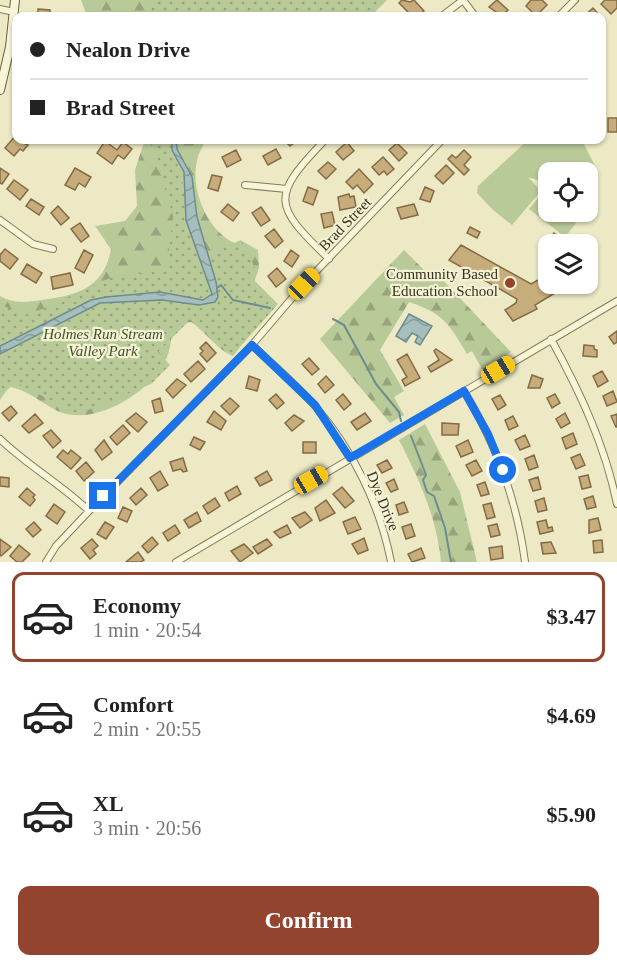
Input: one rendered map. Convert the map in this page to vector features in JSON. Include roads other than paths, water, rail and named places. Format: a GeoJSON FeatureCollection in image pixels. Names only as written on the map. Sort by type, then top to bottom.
{"type":"FeatureCollection","features":[{"type":"Feature","properties":{"kind":"main road"},"geometry":{"type":"LineString","coordinates":[[14,12],[15,0]]}},
{"type":"Feature","properties":{"kind":"main road"},"geometry":{"type":"LineString","coordinates":[[0,90],[12,30]]}},
{"type":"Feature","properties":{"kind":"street"},"geometry":{"type":"LineString","coordinates":[[447,12],[463,0]]}},
{"type":"Feature","properties":{"kind":"street"},"geometry":{"type":"LineString","coordinates":[[563,12],[575,0]]}},
{"type":"Feature","properties":{"kind":"street"},"geometry":{"type":"LineString","coordinates":[[0,9],[14,12]]}},
{"type":"Feature","properties":{"kind":"street"},"geometry":{"type":"LineString","coordinates":[[321,144],[296,169],[286,189],[286,206],[292,222],[328,259]]}},
{"type":"Feature","properties":{"kind":"street","name":"Brad Street"},"geometry":{"type":"LineString","coordinates":[[46,562],[56,546],[252,345],[328,259],[438,144]]}},
{"type":"Feature","properties":{"kind":"street"},"geometry":{"type":"LineString","coordinates":[[245,185],[286,189]]}},
{"type":"Feature","properties":{"kind":"street"},"geometry":{"type":"LineString","coordinates":[[0,220],[33,244],[53,249]]}},
{"type":"Feature","properties":{"kind":"street"},"geometry":{"type":"LineString","coordinates":[[176,562],[617,301]]}},
{"type":"Feature","properties":{"kind":"street"},"geometry":{"type":"LineString","coordinates":[[551,339],[573,379],[597,433],[617,504]]}},
{"type":"Feature","properties":{"kind":"street","name":"Dye Drive"},"geometry":{"type":"LineString","coordinates":[[252,345],[315,405],[350,458],[380,518],[391,562]]}},
{"type":"Feature","properties":{"kind":"street"},"geometry":{"type":"LineString","coordinates":[[464,391],[488,434],[505,474],[519,521],[525,562]]}},
{"type":"Feature","properties":{"kind":"street"},"geometry":{"type":"LineString","coordinates":[[0,439],[26,462],[56,481],[89,511]]}},
{"type":"Feature","properties":{"kind":"water"},"geometry":{"type":"Polygon","coordinates":[[[172,144],[176,144],[192,177],[197,217],[216,282],[218,297],[215,302],[199,305],[162,300],[100,303],[0,354],[0,346],[91,300],[160,292],[203,300],[212,294],[186,220],[184,172],[172,150],[172,144]]]}},
{"type":"Feature","properties":{"kind":"water"},"geometry":{"type":"Polygon","coordinates":[[[409,314],[432,326],[420,345],[415,342],[418,336],[412,333],[406,342],[396,336],[409,314]]]}},
{"type":"Feature","properties":{"kind":"waterway"},"geometry":{"type":"LineString","coordinates":[[217,288],[221,285],[233,300],[270,308]]}},
{"type":"Feature","properties":{"kind":"waterway"},"geometry":{"type":"LineString","coordinates":[[333,319],[344,325],[376,384],[399,412],[401,421]]}},
{"type":"Feature","properties":{"kind":"waterway"},"geometry":{"type":"LineString","coordinates":[[411,436],[426,475],[423,480],[427,492],[434,496],[445,528],[451,562]]}},
{"type":"Feature","properties":{"kind":"place","name":"Community Based Education School"},"geometry":{"type":"Point","coordinates":[510,283]}},
{"type":"Feature","properties":{"kind":"park label","name":"Holmes Run Stream Valley Park"},"geometry":{"type":"Point","coordinates":[103,342]}}]}
